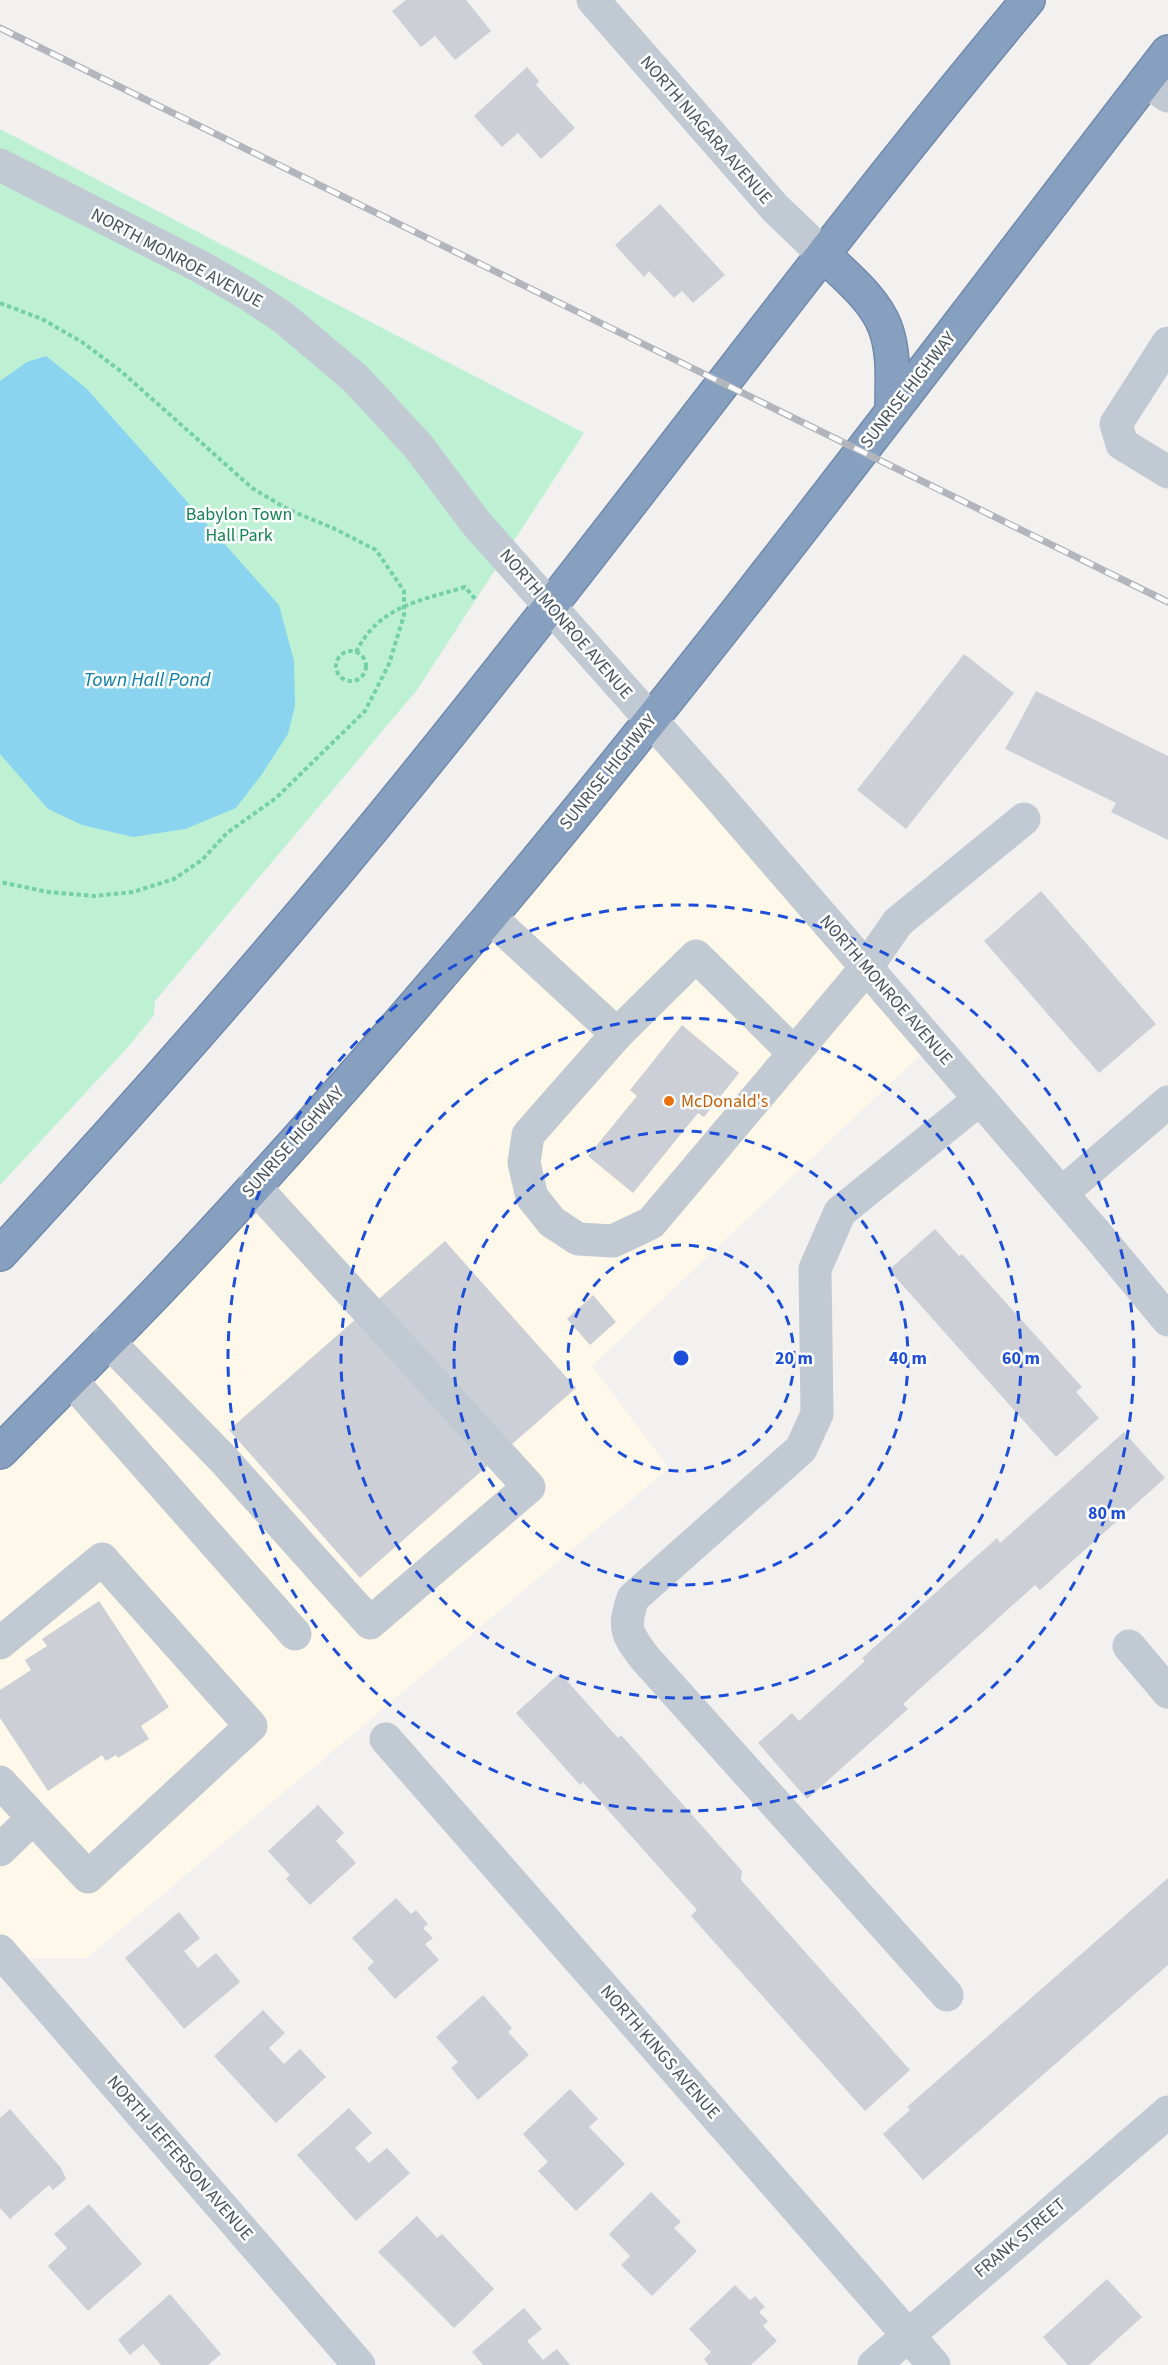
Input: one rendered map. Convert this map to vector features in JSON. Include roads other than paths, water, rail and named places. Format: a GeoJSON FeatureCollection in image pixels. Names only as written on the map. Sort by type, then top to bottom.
{"type":"FeatureCollection","features":[{"type":"Feature","properties":{"kind":"highway"},"geometry":{"type":"LineString","coordinates":[[0,1254],[240,986],[418,772],[925,124],[1028,0]]}},
{"type":"Feature","properties":{"kind":"highway","name":"SUNRISE HIGHWAY"},"geometry":{"type":"LineString","coordinates":[[0,1452],[255,1186],[490,916],[651,720],[892,411],[1157,88],[1168,52]]}},
{"type":"Feature","properties":{"kind":"highway"},"geometry":{"type":"LineString","coordinates":[[824,255],[863,294],[885,327],[892,357],[892,411]]}},
{"type":"Feature","properties":{"kind":"street","name":"NORTH NIAGARA AVENUE"},"geometry":{"type":"LineString","coordinates":[[592,0],[775,208],[824,255]]}},
{"type":"Feature","properties":{"kind":"street","name":"NORTH MONROE AVENUE"},"geometry":{"type":"LineString","coordinates":[[0,165],[246,292],[284,318],[356,379],[390,413],[418,446],[476,523],[651,720],[1062,1193],[1162,1300]]}},
{"type":"Feature","properties":{"kind":"street"},"geometry":{"type":"LineString","coordinates":[[1168,343],[1116,424],[1122,444],[1168,472]]}},
{"type":"Feature","properties":{"kind":"street"},"geometry":{"type":"LineString","coordinates":[[793,1052],[696,956],[617,1034],[528,1135],[524,1163],[532,1197],[552,1222],[578,1239],[613,1240],[651,1223],[866,968],[898,922],[1024,819]]}},
{"type":"Feature","properties":{"kind":"street"},"geometry":{"type":"LineString","coordinates":[[490,916],[617,1034]]}},
{"type":"Feature","properties":{"kind":"street"},"geometry":{"type":"LineString","coordinates":[[947,1995],[644,1657],[629,1637],[626,1618],[633,1599],[801,1449],[817,1414],[815,1269],[840,1212],[980,1099]]}},
{"type":"Feature","properties":{"kind":"street"},"geometry":{"type":"LineString","coordinates":[[1062,1193],[1168,1102]]}},
{"type":"Feature","properties":{"kind":"street"},"geometry":{"type":"LineString","coordinates":[[108,1341],[224,1460],[370,1623],[529,1486],[255,1186]]}},
{"type":"Feature","properties":{"kind":"street"},"geometry":{"type":"LineString","coordinates":[[71,1380],[295,1634]]}},
{"type":"Feature","properties":{"kind":"street"},"geometry":{"type":"LineString","coordinates":[[0,1782],[88,1877],[251,1726],[102,1559],[3,1634]]}},
{"type":"Feature","properties":{"kind":"street"},"geometry":{"type":"LineString","coordinates":[[1129,1646],[1168,1692]]}},
{"type":"Feature","properties":{"kind":"street","name":"NORTH KINGS AVENUE"},"geometry":{"type":"LineString","coordinates":[[386,1739],[934,2365]]}},
{"type":"Feature","properties":{"kind":"street"},"geometry":{"type":"LineString","coordinates":[[0,1850],[33,1818]]}},
{"type":"Feature","properties":{"kind":"street","name":"NORTH JEFFERSON AVENUE"},"geometry":{"type":"LineString","coordinates":[[0,1952],[359,2365]]}},
{"type":"Feature","properties":{"kind":"street","name":"FRANK STREET"},"geometry":{"type":"LineString","coordinates":[[874,2365],[907,2334],[1168,2112]]}},
{"type":"Feature","properties":{"kind":"water","name":"Town Hall Pond"},"geometry":{"type":"Polygon","coordinates":[[[46,356],[86,388],[279,605],[294,661],[295,706],[288,734],[236,808],[185,829],[133,837],[82,825],[48,809],[0,754],[0,381],[27,362],[46,356]]]}},
{"type":"Feature","properties":{"kind":"railway"},"geometry":{"type":"LineString","coordinates":[[0,28],[1168,602]]}},
{"type":"Feature","properties":{"kind":"place","name":"McDonald's"},"geometry":{"type":"Point","coordinates":[669,1101]}},
{"type":"Feature","properties":{"kind":"park label","name":"Babylon Town Hall Park"},"geometry":{"type":"Point","coordinates":[239,524]}}]}
